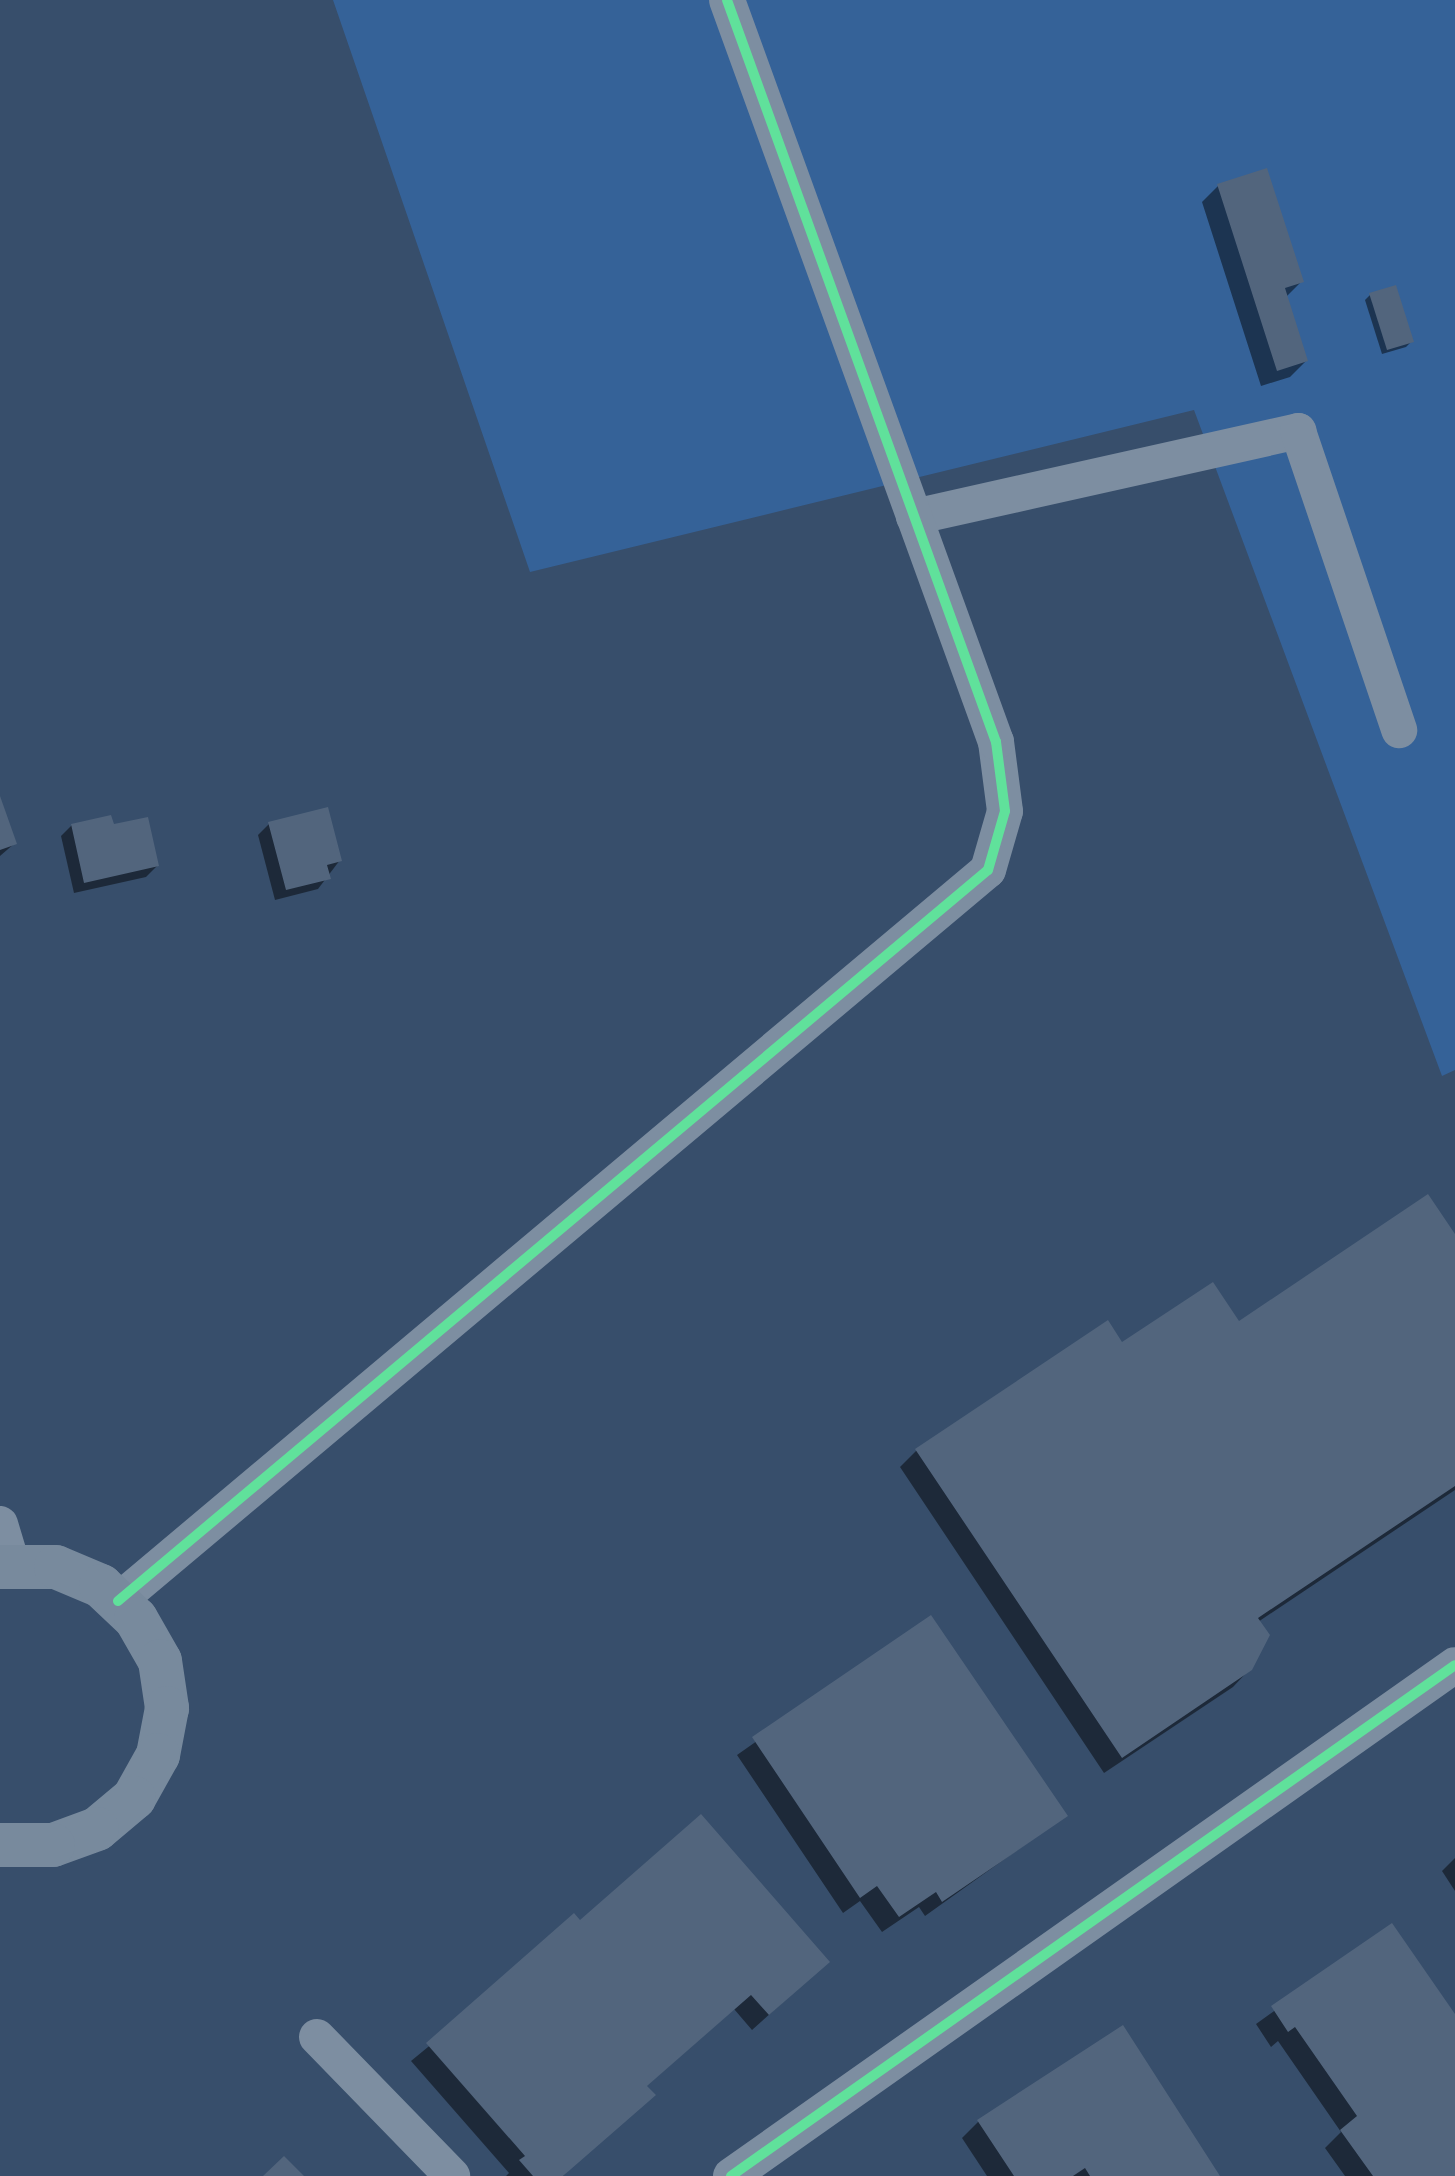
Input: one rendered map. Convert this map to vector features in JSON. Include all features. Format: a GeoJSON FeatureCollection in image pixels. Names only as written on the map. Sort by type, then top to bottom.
{"type":"FeatureCollection","features":[{"type":"Feature","properties":{"kind":"main road"},"geometry":{"type":"LineString","coordinates":[[0,1845],[53,1845],[97,1829],[134,1798],[158,1755],[167,1708],[160,1661],[136,1619],[118,1601],[101,1586],[56,1567],[4,1552]]}},
{"type":"Feature","properties":{"kind":"street"},"geometry":{"type":"LineString","coordinates":[[118,1601],[988,870],[1005,811],[996,742],[727,0]]}},
{"type":"Feature","properties":{"kind":"street"},"geometry":{"type":"LineString","coordinates":[[914,517],[1298,431],[1399,730]]}},
{"type":"Feature","properties":{"kind":"street"},"geometry":{"type":"LineString","coordinates":[[731,2176],[1455,1665]]}},
{"type":"Feature","properties":{"kind":"street"},"geometry":{"type":"LineString","coordinates":[[317,2037],[452,2176]]}},
{"type":"Feature","properties":{"kind":"shaded area"},"geometry":{"type":"Polygon","coordinates":[[[333,0],[1455,0],[1455,1070],[1442,1076],[1194,410],[530,572],[333,0]]]}},
{"type":"Feature","properties":{"kind":"building"},"geometry":{"type":"Polygon","coordinates":[[[1267,168],[1304,282],[1285,288],[1308,361],[1277,371],[1217,184],[1267,168]]]}},
{"type":"Feature","properties":{"kind":"building"},"geometry":{"type":"Polygon","coordinates":[[[1396,285],[1414,342],[1387,350],[1369,293],[1396,285]]]}},
{"type":"Feature","properties":{"kind":"building"},"geometry":{"type":"Polygon","coordinates":[[[0,796],[17,844],[0,850],[0,796]]]}},
{"type":"Feature","properties":{"kind":"building"},"geometry":{"type":"Polygon","coordinates":[[[328,807],[342,861],[327,865],[331,879],[286,890],[268,822],[328,807]]]}},
{"type":"Feature","properties":{"kind":"building"},"geometry":{"type":"Polygon","coordinates":[[[111,815],[114,824],[148,817],[159,866],[84,883],[71,824],[111,815]]]}},
{"type":"Feature","properties":{"kind":"building"},"geometry":{"type":"Polygon","coordinates":[[[1428,1194],[1455,1234],[1455,1486],[1258,1618],[1270,1635],[1252,1670],[1122,1758],[915,1449],[1108,1320],[1122,1342],[1213,1282],[1239,1321],[1428,1194]]]}},
{"type":"Feature","properties":{"kind":"building"},"geometry":{"type":"Polygon","coordinates":[[[931,1615],[1068,1816],[942,1902],[936,1892],[899,1917],[877,1886],[860,1898],[752,1737],[931,1615]]]}},
{"type":"Feature","properties":{"kind":"building"},"geometry":{"type":"Polygon","coordinates":[[[701,1814],[830,1962],[769,2015],[751,1995],[647,2086],[656,2095],[563,2176],[533,2176],[519,2160],[525,2156],[426,2043],[574,1913],[580,1920],[701,1814]]]}},
{"type":"Feature","properties":{"kind":"building"},"geometry":{"type":"Polygon","coordinates":[[[1392,1923],[1455,2014],[1455,2176],[1373,2176],[1340,2130],[1357,2116],[1295,2027],[1288,2032],[1271,2006],[1392,1923]]]}},
{"type":"Feature","properties":{"kind":"building"},"geometry":{"type":"Polygon","coordinates":[[[1123,2025],[1220,2176],[1090,2176],[1085,2168],[1073,2176],[1014,2176],[977,2120],[1123,2025]]]}},
{"type":"Feature","properties":{"kind":"building"},"geometry":{"type":"Polygon","coordinates":[[[284,2156],[304,2176],[263,2176],[284,2156]]]}},
{"type":"Feature","properties":{"kind":"cycle path"},"geometry":{"type":"LineString","coordinates":[[118,1601],[988,870],[1005,811],[996,742],[727,0]]}},
{"type":"Feature","properties":{"kind":"cycle path"},"geometry":{"type":"LineString","coordinates":[[731,2176],[1455,1665]]}}]}
